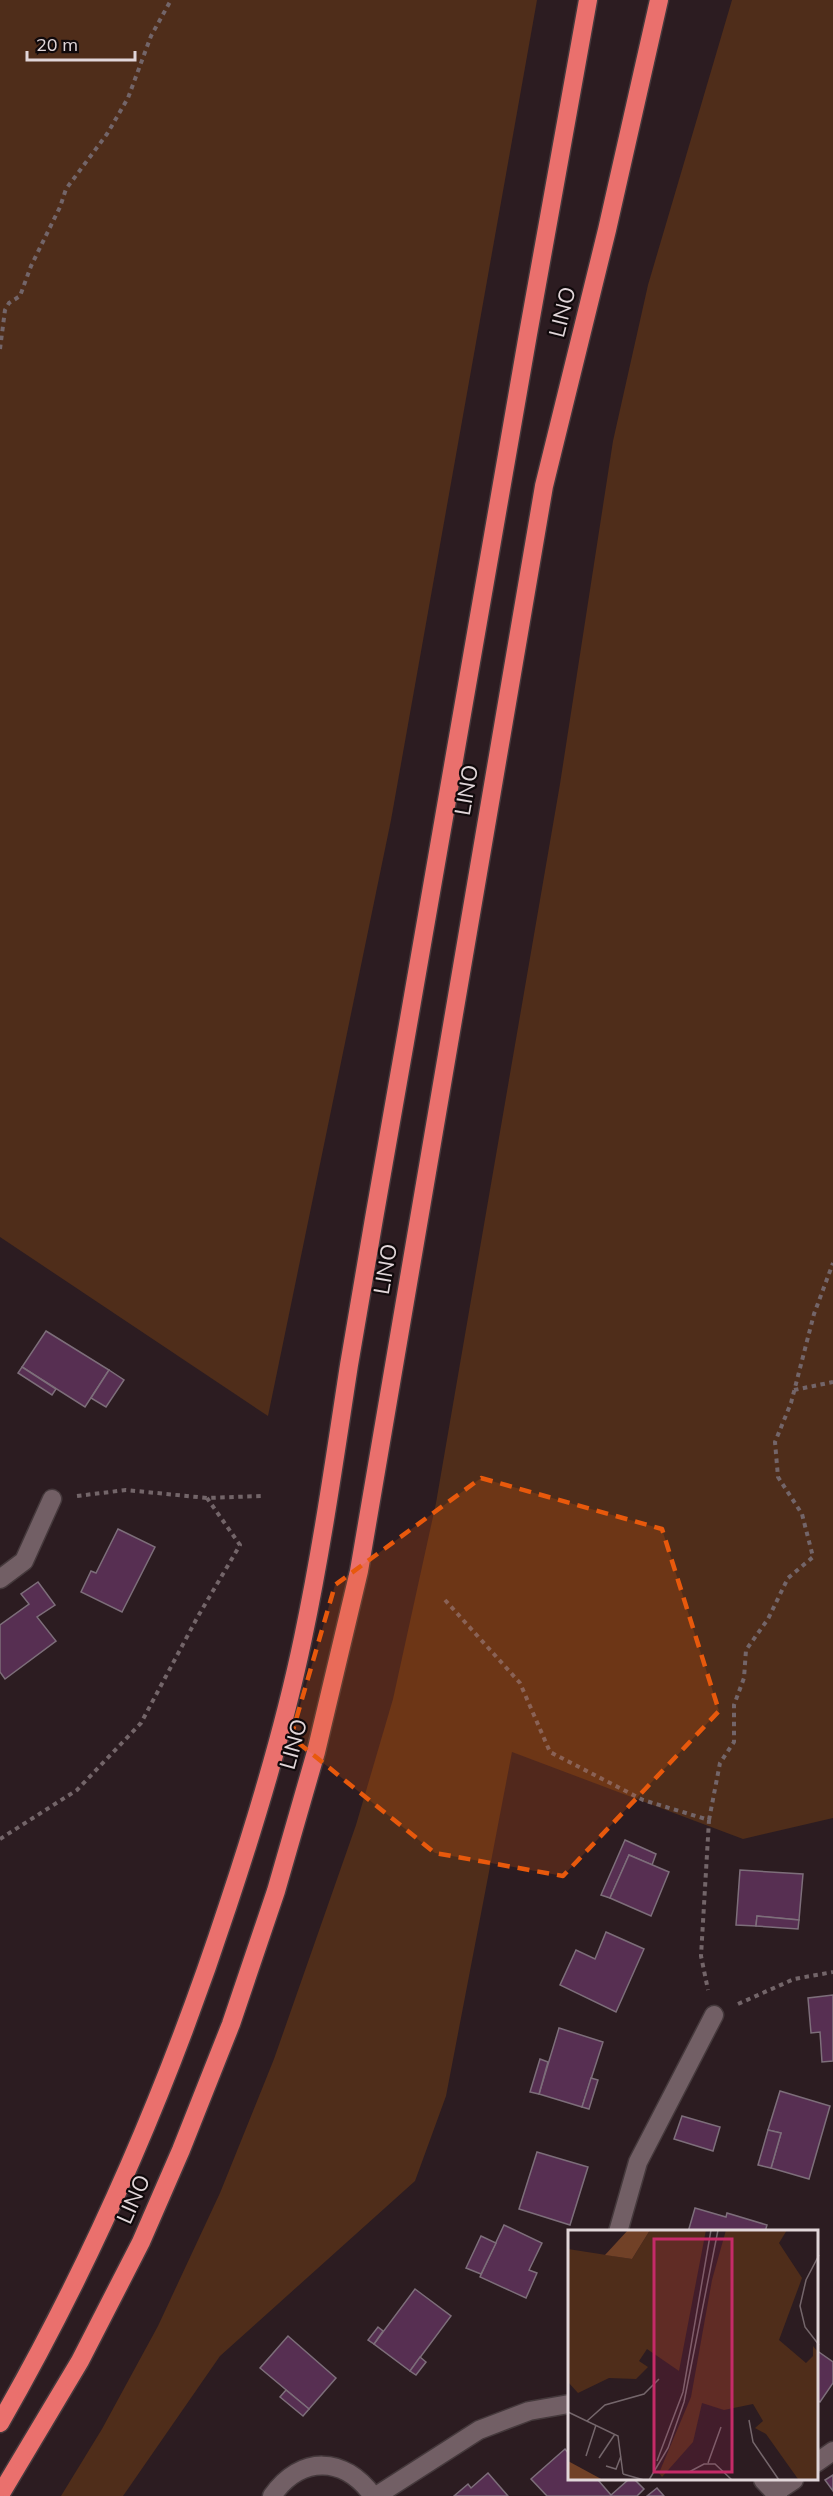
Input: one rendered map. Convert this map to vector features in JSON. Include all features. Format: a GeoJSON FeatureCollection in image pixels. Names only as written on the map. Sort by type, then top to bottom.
{"type":"FeatureCollection","features":[{"type":"Feature","properties":{"kind":"highway","name":"LINO"},"geometry":{"type":"LineString","coordinates":[[0,2423],[41,2352],[100,2232],[169,2072],[209,1963],[245,1854],[273,1759],[302,1642],[326,1517],[350,1359],[492,529],[588,0]]}},
{"type":"Feature","properties":{"kind":"highway","name":"LINO"},"geometry":{"type":"LineString","coordinates":[[0,2495],[80,2361],[141,2242],[181,2150],[231,2024],[272,1902],[316,1752],[359,1571],[451,1019],[544,486],[607,230],[659,0]]}},
{"type":"Feature","properties":{"kind":"street"},"geometry":{"type":"LineString","coordinates":[[0,1579],[24,1561],[52,1499]]}},
{"type":"Feature","properties":{"kind":"street"},"geometry":{"type":"LineString","coordinates":[[619,2230],[638,2162],[714,2015]]}},
{"type":"Feature","properties":{"kind":"street"},"geometry":{"type":"LineString","coordinates":[[272,2496],[283,2482],[298,2471],[315,2466],[333,2466],[349,2472],[374,2496],[479,2430],[529,2410],[568,2404]]}},
{"type":"Feature","properties":{"kind":"street"},"geometry":{"type":"LineString","coordinates":[[818,2462],[833,2451]]}},
{"type":"Feature","properties":{"kind":"street"},"geometry":{"type":"LineString","coordinates":[[773,2489],[792,2481]]}},
{"type":"Feature","properties":{"kind":"path"},"geometry":{"type":"LineString","coordinates":[[0,349],[5,310],[9,303],[20,296],[66,189],[107,134],[128,98],[151,36],[171,0]]}},
{"type":"Feature","properties":{"kind":"path"},"geometry":{"type":"LineString","coordinates":[[833,1263],[814,1314],[794,1390],[774,1442],[778,1477],[802,1514],[813,1557],[788,1578],[768,1619],[746,1650],[744,1678],[734,1705],[734,1742],[720,1763],[709,1820],[701,1956],[714,2015],[794,1979],[833,1972]]}},
{"type":"Feature","properties":{"kind":"path"},"geometry":{"type":"LineString","coordinates":[[794,1390],[833,1382]]}},
{"type":"Feature","properties":{"kind":"path"},"geometry":{"type":"LineString","coordinates":[[52,1499],[126,1490],[207,1498],[261,1496]]}},
{"type":"Feature","properties":{"kind":"path"},"geometry":{"type":"LineString","coordinates":[[0,1839],[77,1790],[141,1723],[197,1618],[240,1545],[207,1498]]}},
{"type":"Feature","properties":{"kind":"path"},"geometry":{"type":"LineString","coordinates":[[445,1600],[520,1683],[550,1752],[643,1800],[709,1820]]}},
{"type":"Feature","properties":{"kind":"highlighted area"},"geometry":{"type":"Polygon","coordinates":[[[481,1478],[662,1529],[719,1711],[563,1876],[435,1853],[291,1737],[335,1585],[481,1478]]]}},
{"type":"Feature","properties":{"kind":"shaded area"},"geometry":{"type":"Polygon","coordinates":[[[0,0],[537,0],[391,820],[268,1416],[0,1237],[0,0]]]}},
{"type":"Feature","properties":{"kind":"shaded area"},"geometry":{"type":"Polygon","coordinates":[[[732,0],[833,0],[833,1818],[743,1839],[512,1752],[446,2096],[415,2181],[220,2356],[123,2496],[61,2496],[102,2429],[158,2326],[220,2193],[274,2059],[356,1825],[393,1699],[436,1503],[560,784],[613,441],[648,285],[732,0]]]}},
{"type":"Feature","properties":{"kind":"building"},"geometry":{"type":"Polygon","coordinates":[[[46,1331],[109,1370],[85,1407],[22,1367],[46,1331]]]}},
{"type":"Feature","properties":{"kind":"building"},"geometry":{"type":"Polygon","coordinates":[[[22,1367],[56,1389],[52,1395],[18,1373],[22,1367]]]}},
{"type":"Feature","properties":{"kind":"building"},"geometry":{"type":"Polygon","coordinates":[[[109,1370],[124,1380],[106,1407],[91,1398],[109,1370]]]}},
{"type":"Feature","properties":{"kind":"building"},"geometry":{"type":"Polygon","coordinates":[[[118,1529],[155,1547],[122,1612],[81,1592],[91,1571],[96,1573],[118,1529]]]}},
{"type":"Feature","properties":{"kind":"building"},"geometry":{"type":"Polygon","coordinates":[[[38,1582],[55,1605],[37,1617],[56,1641],[5,1679],[0,1672],[0,1625],[29,1604],[21,1594],[38,1582]]]}},
{"type":"Feature","properties":{"kind":"building"},"geometry":{"type":"Polygon","coordinates":[[[625,1840],[656,1854],[652,1865],[629,1855],[610,1898],[601,1895],[625,1840]]]}},
{"type":"Feature","properties":{"kind":"building"},"geometry":{"type":"Polygon","coordinates":[[[629,1855],[669,1872],[651,1916],[610,1898],[629,1855]]]}},
{"type":"Feature","properties":{"kind":"building"},"geometry":{"type":"Polygon","coordinates":[[[740,1870],[803,1874],[799,1920],[757,1916],[756,1926],[736,1925],[740,1870]]]}},
{"type":"Feature","properties":{"kind":"building"},"geometry":{"type":"Polygon","coordinates":[[[757,1916],[799,1920],[798,1929],[756,1926],[757,1916]]]}},
{"type":"Feature","properties":{"kind":"building"},"geometry":{"type":"Polygon","coordinates":[[[606,1932],[644,1949],[616,2012],[560,1985],[576,1950],[595,1959],[606,1932]]]}},
{"type":"Feature","properties":{"kind":"building"},"geometry":{"type":"Polygon","coordinates":[[[833,1995],[833,2061],[822,2062],[820,2032],[811,2033],[808,1998],[833,1995]]]}},
{"type":"Feature","properties":{"kind":"building"},"geometry":{"type":"Polygon","coordinates":[[[559,2028],[603,2042],[582,2107],[539,2094],[559,2028]]]}},
{"type":"Feature","properties":{"kind":"building"},"geometry":{"type":"Polygon","coordinates":[[[540,2059],[548,2062],[539,2094],[530,2092],[540,2059]]]}},
{"type":"Feature","properties":{"kind":"building"},"geometry":{"type":"Polygon","coordinates":[[[591,2078],[598,2080],[589,2109],[582,2107],[591,2078]]]}},
{"type":"Feature","properties":{"kind":"building"},"geometry":{"type":"Polygon","coordinates":[[[780,2091],[830,2106],[809,2179],[771,2168],[781,2133],[768,2130],[780,2091]]]}},
{"type":"Feature","properties":{"kind":"building"},"geometry":{"type":"Polygon","coordinates":[[[682,2116],[720,2127],[713,2151],[674,2139],[682,2116]]]}},
{"type":"Feature","properties":{"kind":"building"},"geometry":{"type":"Polygon","coordinates":[[[768,2130],[781,2133],[771,2168],[758,2165],[768,2130]]]}},
{"type":"Feature","properties":{"kind":"building"},"geometry":{"type":"Polygon","coordinates":[[[537,2152],[588,2167],[570,2225],[519,2209],[537,2152]]]}},
{"type":"Feature","properties":{"kind":"building"},"geometry":{"type":"Polygon","coordinates":[[[695,2208],[726,2217],[727,2213],[767,2225],[766,2230],[689,2230],[695,2208]]]}},
{"type":"Feature","properties":{"kind":"building"},"geometry":{"type":"Polygon","coordinates":[[[504,2225],[542,2243],[529,2270],[537,2273],[526,2298],[480,2277],[504,2225]]]}},
{"type":"Feature","properties":{"kind":"building"},"geometry":{"type":"Polygon","coordinates":[[[481,2236],[496,2243],[481,2274],[466,2268],[481,2236]]]}},
{"type":"Feature","properties":{"kind":"building"},"geometry":{"type":"Polygon","coordinates":[[[415,2289],[451,2316],[410,2371],[374,2344],[415,2289]]]}},
{"type":"Feature","properties":{"kind":"building"},"geometry":{"type":"Polygon","coordinates":[[[378,2327],[383,2331],[374,2344],[368,2340],[378,2327]]]}},
{"type":"Feature","properties":{"kind":"building"},"geometry":{"type":"Polygon","coordinates":[[[288,2336],[336,2378],[309,2409],[260,2368],[288,2336]]]}},
{"type":"Feature","properties":{"kind":"building"},"geometry":{"type":"Polygon","coordinates":[[[818,2351],[833,2362],[833,2383],[820,2402],[818,2400],[818,2351]]]}},
{"type":"Feature","properties":{"kind":"building"},"geometry":{"type":"Polygon","coordinates":[[[420,2357],[426,2362],[416,2375],[410,2371],[420,2357]]]}},
{"type":"Feature","properties":{"kind":"building"},"geometry":{"type":"Polygon","coordinates":[[[286,2390],[309,2409],[303,2416],[280,2397],[286,2390]]]}},
{"type":"Feature","properties":{"kind":"building"},"geometry":{"type":"Polygon","coordinates":[[[565,2449],[568,2453],[568,2481],[599,2481],[611,2495],[627,2481],[636,2481],[644,2489],[637,2496],[547,2496],[531,2479],[565,2449]]]}},
{"type":"Feature","properties":{"kind":"building"},"geometry":{"type":"Polygon","coordinates":[[[488,2473],[508,2496],[454,2496],[468,2484],[471,2488],[488,2473]]]}},
{"type":"Feature","properties":{"kind":"building"},"geometry":{"type":"Polygon","coordinates":[[[833,2475],[833,2491],[825,2480],[833,2475]]]}},
{"type":"Feature","properties":{"kind":"building"},"geometry":{"type":"Polygon","coordinates":[[[657,2488],[664,2496],[647,2496],[657,2488]]]}}]}
